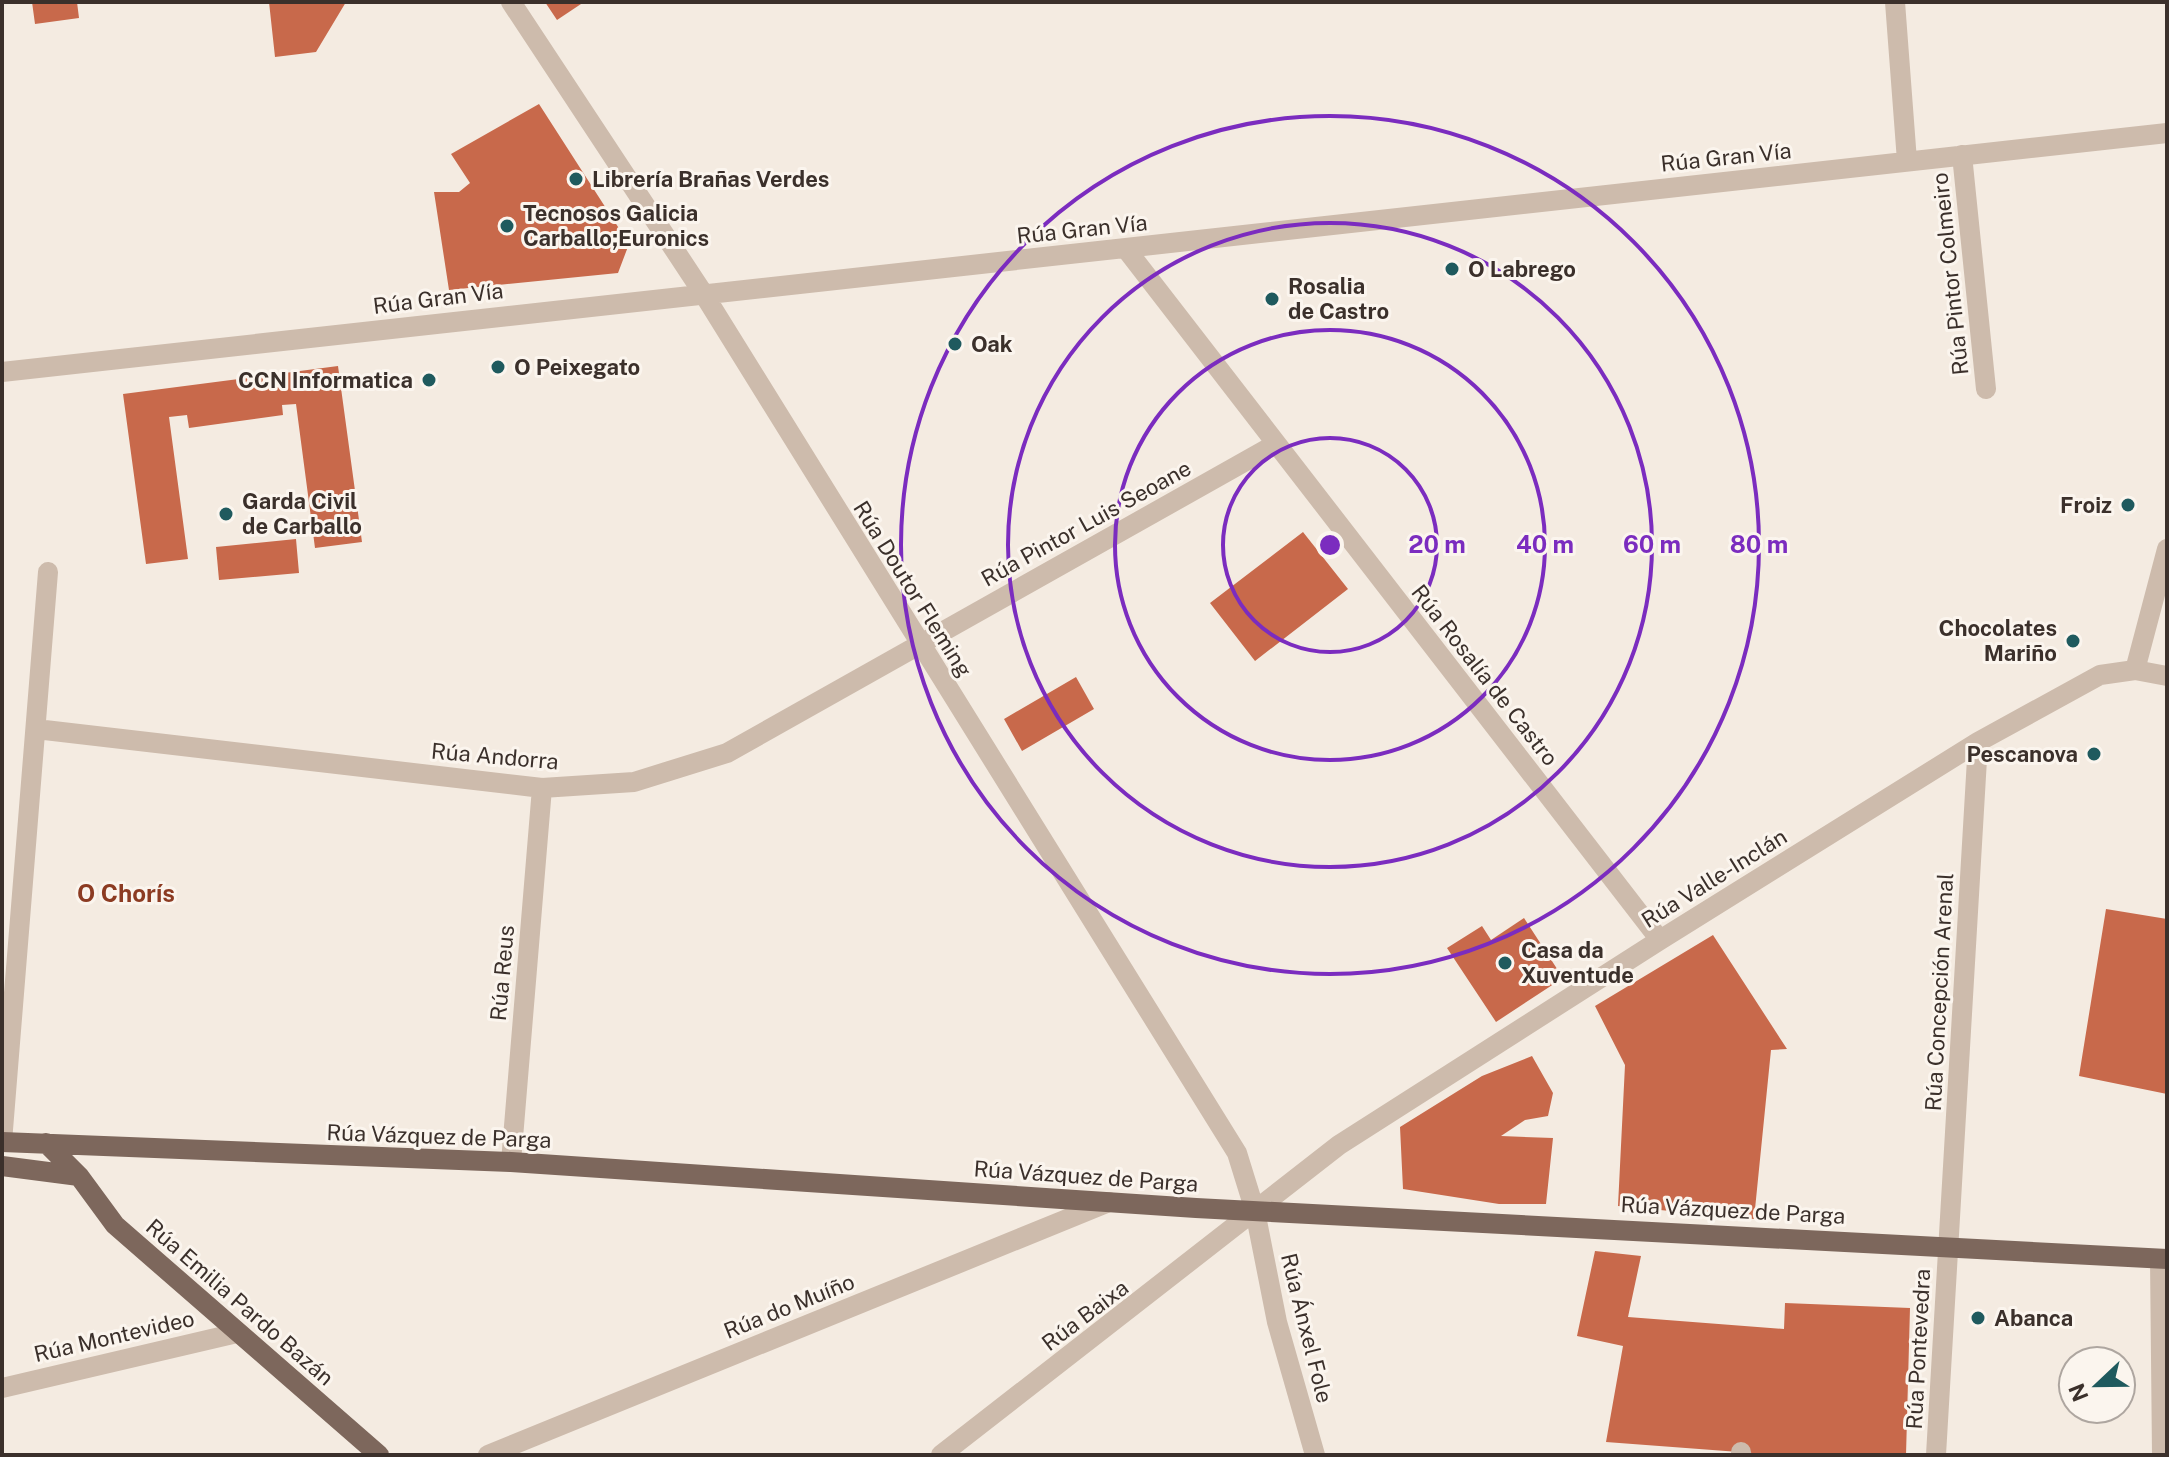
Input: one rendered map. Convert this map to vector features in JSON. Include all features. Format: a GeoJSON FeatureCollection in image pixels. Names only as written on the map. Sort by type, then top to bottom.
{"type":"FeatureCollection","features":[{"type":"Feature","properties":{"kind":"main road","name":"Rúa Vázquez de Parga"},"geometry":{"type":"LineString","coordinates":[[2,1142],[511,1162],[1255,1211],[1948,1245],[2163,1259]]}},
{"type":"Feature","properties":{"kind":"main road","name":"Rúa Emilia Pardo Bazán"},"geometry":{"type":"LineString","coordinates":[[46,1143],[79,1176],[115,1225],[379,1455]]}},
{"type":"Feature","properties":{"kind":"main road"},"geometry":{"type":"LineString","coordinates":[[2,1166],[79,1176],[109,1145]]}},
{"type":"Feature","properties":{"kind":"street","name":"Rúa Doutor Fleming"},"geometry":{"type":"LineString","coordinates":[[511,2],[703,293],[1237,1153],[1255,1211]]}},
{"type":"Feature","properties":{"kind":"street"},"geometry":{"type":"LineString","coordinates":[[1895,2],[1907,161]]}},
{"type":"Feature","properties":{"kind":"street","name":"Rúa Gran Vía"},"geometry":{"type":"LineString","coordinates":[[2,372],[2167,133]]}},
{"type":"Feature","properties":{"kind":"street","name":"Rúa Pintor Colmeiro"},"geometry":{"type":"LineString","coordinates":[[1962,155],[1986,389]]}},
{"type":"Feature","properties":{"kind":"street","name":"Rúa Rosalía de Castro"},"geometry":{"type":"LineString","coordinates":[[1126,249],[1660,940]]}},
{"type":"Feature","properties":{"kind":"street","name":"Rúa Pintor Luis Seoane"},"geometry":{"type":"LineString","coordinates":[[920,644],[1276,444]]}},
{"type":"Feature","properties":{"kind":"street"},"geometry":{"type":"LineString","coordinates":[[2167,549],[2135,670],[2167,676]]}},
{"type":"Feature","properties":{"kind":"street"},"geometry":{"type":"LineString","coordinates":[[2,1142],[48,572]]}},
{"type":"Feature","properties":{"kind":"street","name":"Rúa Andorra"},"geometry":{"type":"LineString","coordinates":[[36,729],[542,788],[634,782],[727,753],[920,644]]}},
{"type":"Feature","properties":{"kind":"street","name":"Rúa Valle-Inclán"},"geometry":{"type":"LineString","coordinates":[[1255,1211],[1339,1145],[1978,742],[2100,675],[2135,670]]}},
{"type":"Feature","properties":{"kind":"street","name":"Rúa Concepción Arenal"},"geometry":{"type":"LineString","coordinates":[[1948,1245],[1978,742]]}},
{"type":"Feature","properties":{"kind":"street","name":"Rúa Reus"},"geometry":{"type":"LineString","coordinates":[[511,1162],[542,788]]}},
{"type":"Feature","properties":{"kind":"street","name":"Rúa do Muíño"},"geometry":{"type":"LineString","coordinates":[[488,1455],[1109,1202]]}},
{"type":"Feature","properties":{"kind":"street","name":"Rúa Baixa"},"geometry":{"type":"LineString","coordinates":[[941,1455],[1255,1211]]}},
{"type":"Feature","properties":{"kind":"street","name":"Rúa Ánxel Fole"},"geometry":{"type":"LineString","coordinates":[[1255,1211],[1277,1322],[1315,1455]]}},
{"type":"Feature","properties":{"kind":"street","name":"Rúa Pontevedra"},"geometry":{"type":"LineString","coordinates":[[1936,1455],[1948,1245]]}},
{"type":"Feature","properties":{"kind":"street"},"geometry":{"type":"LineString","coordinates":[[2162,1455],[2163,1259]]}},
{"type":"Feature","properties":{"kind":"street","name":"Rúa Montevideo"},"geometry":{"type":"LineString","coordinates":[[2,1388],[237,1333]]}},
{"type":"Feature","properties":{"kind":"building"},"geometry":{"type":"Polygon","coordinates":[[[32,2],[77,2],[79,18],[35,24],[32,2]]]}},
{"type":"Feature","properties":{"kind":"building"},"geometry":{"type":"Polygon","coordinates":[[[269,2],[346,2],[316,52],[275,57],[269,2]]]}},
{"type":"Feature","properties":{"kind":"building"},"geometry":{"type":"Polygon","coordinates":[[[545,2],[584,2],[557,20],[545,2]]]}},
{"type":"Feature","properties":{"kind":"building"},"geometry":{"type":"Polygon","coordinates":[[[539,104],[629,244],[618,273],[449,290],[434,192],[459,192],[470,183],[451,154],[539,104]]]}},
{"type":"Feature","properties":{"kind":"building"},"geometry":{"type":"Polygon","coordinates":[[[338,366],[362,542],[315,548],[296,404],[282,405],[283,415],[189,428],[187,415],[169,417],[188,559],[146,564],[123,394],[338,366]]]}},
{"type":"Feature","properties":{"kind":"building"},"geometry":{"type":"Polygon","coordinates":[[[1303,532],[1348,589],[1255,661],[1210,603],[1303,532]]]}},
{"type":"Feature","properties":{"kind":"building"},"geometry":{"type":"Polygon","coordinates":[[[296,539],[299,573],[219,580],[216,547],[296,539]]]}},
{"type":"Feature","properties":{"kind":"building"},"geometry":{"type":"Polygon","coordinates":[[[1076,677],[1094,709],[1022,751],[1004,719],[1076,677]]]}},
{"type":"Feature","properties":{"kind":"building"},"geometry":{"type":"Polygon","coordinates":[[[2106,909],[2167,919],[2167,1094],[2079,1076],[2106,909]]]}},
{"type":"Feature","properties":{"kind":"building","name":"Casa da Xuventude"},"geometry":{"type":"Polygon","coordinates":[[[1524,918],[1563,978],[1496,1022],[1447,948],[1482,926],[1491,940],[1524,918]]]}},
{"type":"Feature","properties":{"kind":"building"},"geometry":{"type":"Polygon","coordinates":[[[1713,935],[1787,1049],[1771,1050],[1754,1219],[1618,1206],[1625,1065],[1595,1006],[1713,935]]]}},
{"type":"Feature","properties":{"kind":"building"},"geometry":{"type":"Polygon","coordinates":[[[1532,1056],[1553,1093],[1548,1116],[1525,1120],[1501,1136],[1553,1138],[1546,1204],[1499,1204],[1403,1189],[1400,1127],[1482,1076],[1532,1056]]]}},
{"type":"Feature","properties":{"kind":"building"},"geometry":{"type":"Polygon","coordinates":[[[1595,1251],[1641,1256],[1628,1317],[1784,1329],[1785,1303],[1910,1308],[1906,1455],[1779,1455],[1606,1442],[1623,1346],[1577,1336],[1595,1251]]]}},
{"type":"Feature","properties":{"kind":"place","name":"Librería Brañas Verdes"},"geometry":{"type":"Point","coordinates":[576,179]}},
{"type":"Feature","properties":{"kind":"place","name":"Tecnosos Galicia Carballo;Euronics"},"geometry":{"type":"Point","coordinates":[507,226]}},
{"type":"Feature","properties":{"kind":"place","name":"O Labrego"},"geometry":{"type":"Point","coordinates":[1452,269]}},
{"type":"Feature","properties":{"kind":"place","name":"Rosalia de Castro"},"geometry":{"type":"Point","coordinates":[1272,299]}},
{"type":"Feature","properties":{"kind":"place","name":"Oak"},"geometry":{"type":"Point","coordinates":[955,344]}},
{"type":"Feature","properties":{"kind":"place","name":"O Peixegato"},"geometry":{"type":"Point","coordinates":[498,367]}},
{"type":"Feature","properties":{"kind":"place","name":"CCN Informatica"},"geometry":{"type":"Point","coordinates":[429,380]}},
{"type":"Feature","properties":{"kind":"place","name":"Froiz"},"geometry":{"type":"Point","coordinates":[2128,505]}},
{"type":"Feature","properties":{"kind":"place","name":"Garda Civil de Carballo"},"geometry":{"type":"Point","coordinates":[226,514]}},
{"type":"Feature","properties":{"kind":"place","name":"Chocolates Mariño"},"geometry":{"type":"Point","coordinates":[2073,641]}},
{"type":"Feature","properties":{"kind":"place","name":"Pescanova"},"geometry":{"type":"Point","coordinates":[2094,754]}},
{"type":"Feature","properties":{"kind":"place","name":"Casa da Xuventude"},"geometry":{"type":"Point","coordinates":[1505,963]}},
{"type":"Feature","properties":{"kind":"place","name":"Abanca"},"geometry":{"type":"Point","coordinates":[1978,1318]}},
{"type":"Feature","properties":{"kind":"district","name":"O Chorís"},"geometry":{"type":"Point","coordinates":[126,893]}}]}
